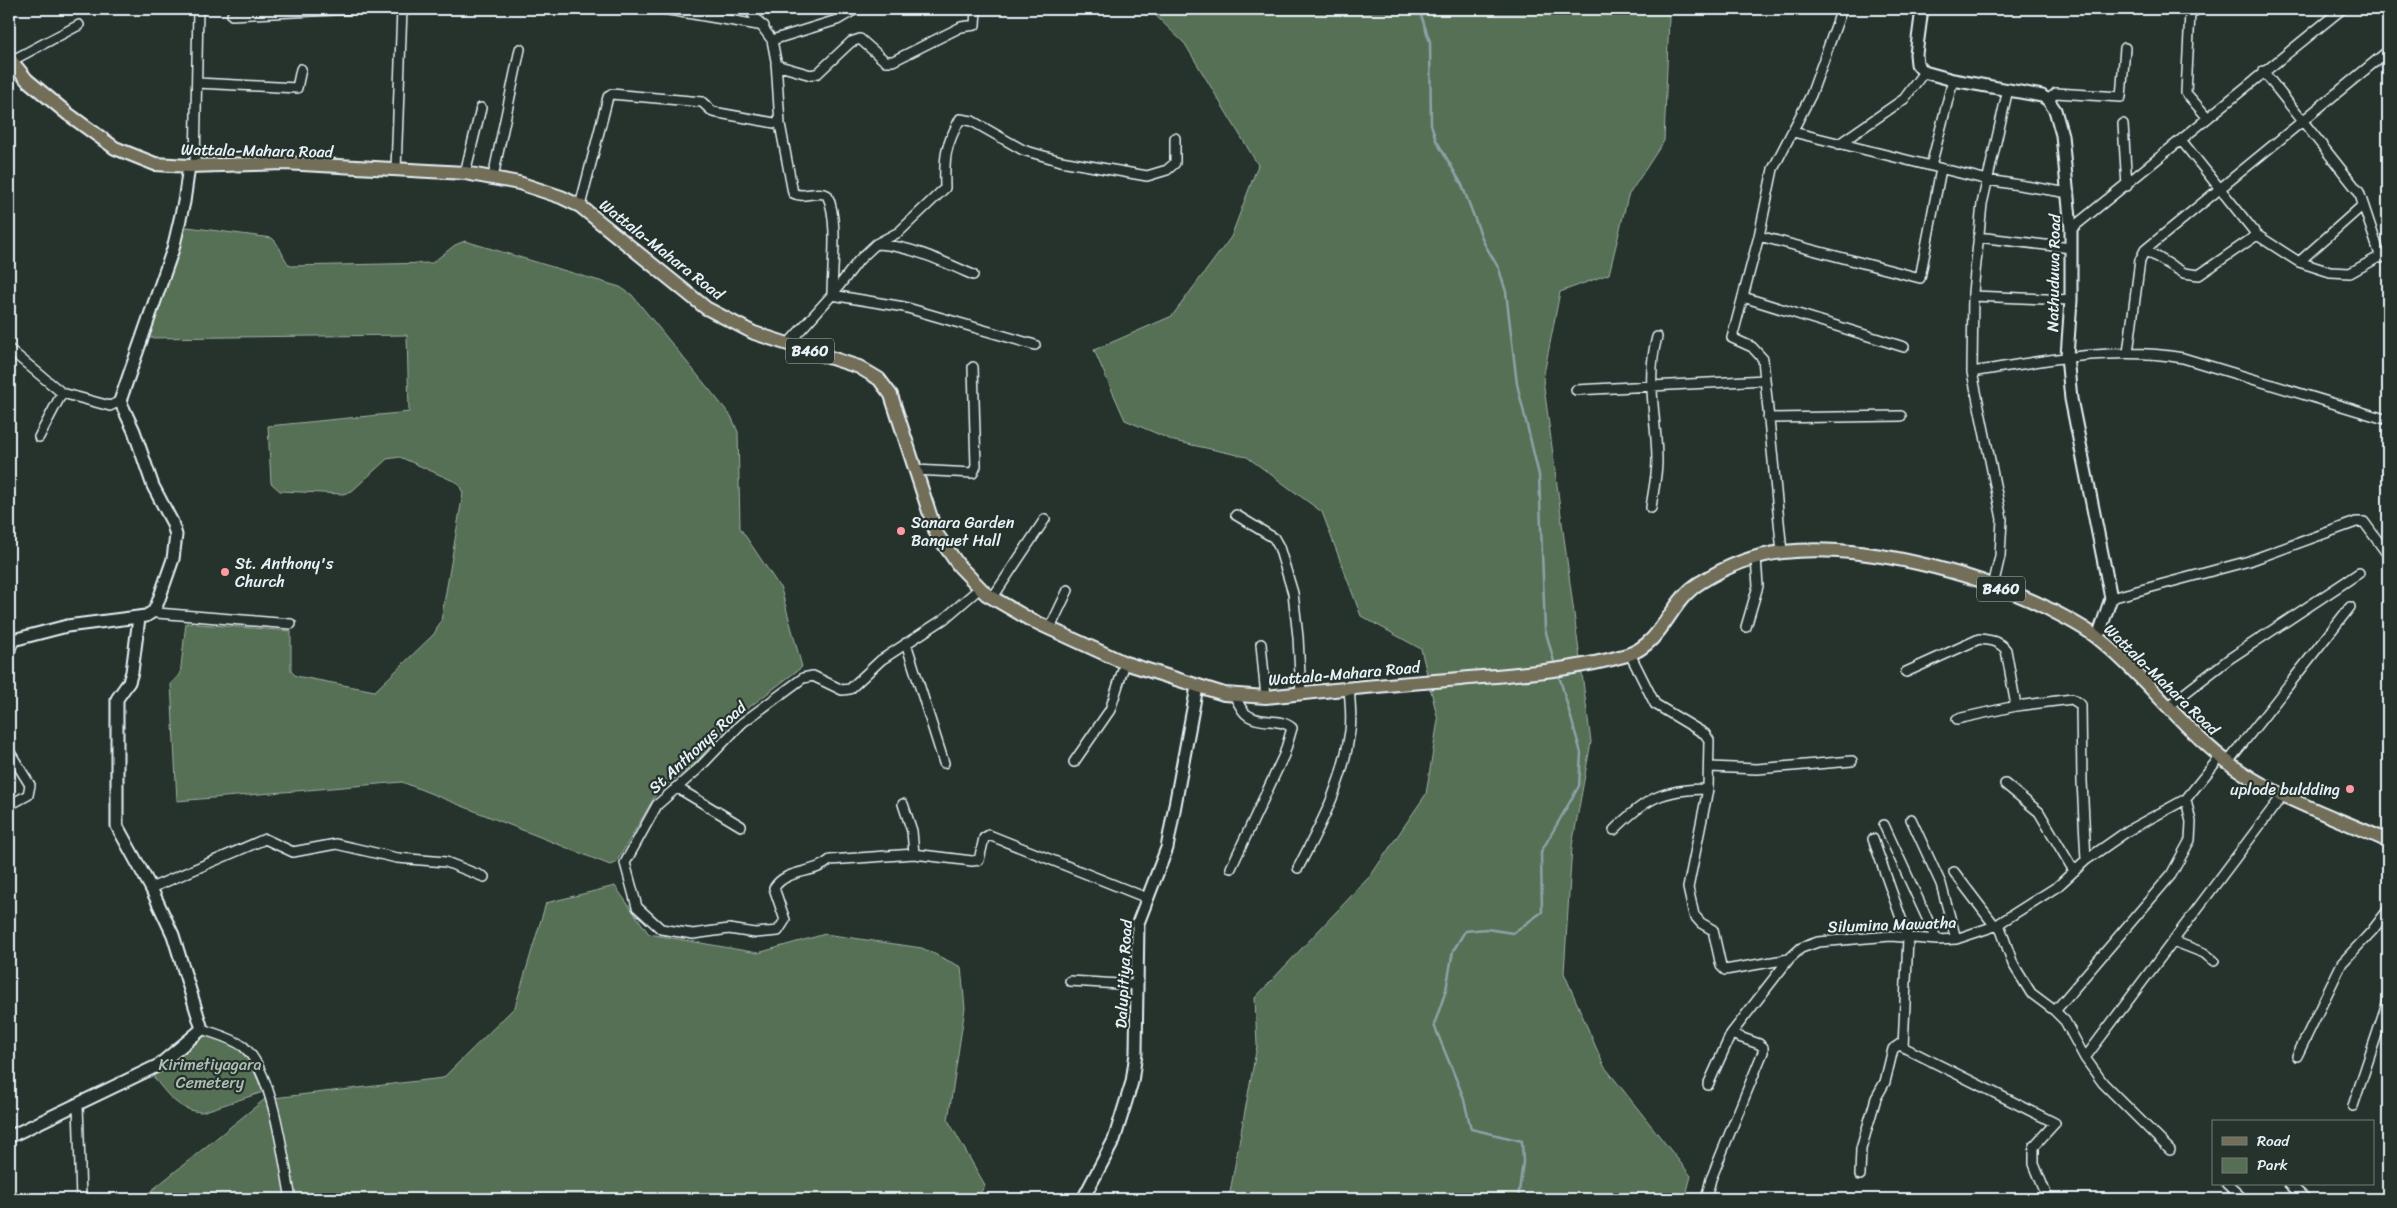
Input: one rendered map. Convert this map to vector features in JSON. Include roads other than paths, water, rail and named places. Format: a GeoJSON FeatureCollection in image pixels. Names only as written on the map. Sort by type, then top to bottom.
{"type":"FeatureCollection","features":[{"type":"Feature","properties":{"kind":"main road","name":"Wattala-Mahara Road"},"geometry":{"type":"LineString","coordinates":[[10,59],[34,86],[114,148],[155,164],[192,166],[284,163],[464,174],[493,177],[519,183],[580,206],[706,308],[754,333],[859,367],[879,379],[891,395],[936,533],[960,566],[980,588],[1029,619],[1125,663],[1197,687],[1224,694],[1266,697],[1577,668],[1630,654],[1648,645],[1657,636],[1677,604],[1697,584],[1716,573],[1756,558],[1782,552],[1837,550],[1951,571],[2044,607],[2098,637],[2167,707],[2224,759],[2252,780],[2282,796],[2388,841]]}},
{"type":"Feature","properties":{"kind":"street"},"geometry":{"type":"LineString","coordinates":[[9,349],[62,393],[110,406],[120,401],[173,249],[192,166],[197,83],[198,9]]}},
{"type":"Feature","properties":{"kind":"street"},"geometry":{"type":"LineString","coordinates":[[232,15],[354,9]]}},
{"type":"Feature","properties":{"kind":"street"},"geometry":{"type":"LineString","coordinates":[[396,169],[402,9]]}},
{"type":"Feature","properties":{"kind":"street"},"geometry":{"type":"LineString","coordinates":[[663,9],[764,26]]}},
{"type":"Feature","properties":{"kind":"street"},"geometry":{"type":"LineString","coordinates":[[749,9],[764,26],[772,40],[776,65],[780,124],[793,193],[798,195],[821,192],[827,194],[830,201],[832,221],[832,295]]}},
{"type":"Feature","properties":{"kind":"street"},"geometry":{"type":"LineString","coordinates":[[772,40],[837,20],[856,9]]}},
{"type":"Feature","properties":{"kind":"street"},"geometry":{"type":"LineString","coordinates":[[776,65],[811,75],[818,73],[851,42],[860,39],[886,61],[893,60],[961,27],[975,25],[976,9]]}},
{"type":"Feature","properties":{"kind":"street"},"geometry":{"type":"LineString","coordinates":[[1782,552],[1763,359],[1752,347],[1732,338],[1759,236],[1773,169],[1811,95],[1840,9]]}},
{"type":"Feature","properties":{"kind":"street"},"geometry":{"type":"LineString","coordinates":[[1922,9],[1916,54],[1918,64],[1924,72],[1953,80],[2042,96],[2048,100],[2056,93],[2121,97],[2125,48]]}},
{"type":"Feature","properties":{"kind":"street"},"geometry":{"type":"LineString","coordinates":[[2200,9],[2190,13],[2186,92],[2208,118]]}},
{"type":"Feature","properties":{"kind":"street"},"geometry":{"type":"LineString","coordinates":[[2072,229],[2127,186],[2263,71],[2342,9]]}},
{"type":"Feature","properties":{"kind":"street"},"geometry":{"type":"LineString","coordinates":[[10,59],[79,25]]}},
{"type":"Feature","properties":{"kind":"street"},"geometry":{"type":"LineString","coordinates":[[493,177],[520,50]]}},
{"type":"Feature","properties":{"kind":"street"},"geometry":{"type":"LineString","coordinates":[[2386,53],[2388,67]]}},
{"type":"Feature","properties":{"kind":"street"},"geometry":{"type":"LineString","coordinates":[[2128,353],[2140,260],[2145,250],[2386,53]]}},
{"type":"Feature","properties":{"kind":"street"},"geometry":{"type":"LineString","coordinates":[[197,83],[297,88],[301,69]]}},
{"type":"Feature","properties":{"kind":"street"},"geometry":{"type":"LineString","coordinates":[[2181,140],[2219,191],[2257,235],[2298,262],[2330,272],[2350,273],[2385,255],[2359,192],[2263,71]]}},
{"type":"Feature","properties":{"kind":"street"},"geometry":{"type":"LineString","coordinates":[[1840,144],[1904,99],[1924,72]]}},
{"type":"Feature","properties":{"kind":"street"},"geometry":{"type":"LineString","coordinates":[[1931,166],[1953,80]]}},
{"type":"Feature","properties":{"kind":"street"},"geometry":{"type":"LineString","coordinates":[[1993,586],[2000,556],[2002,519],[1972,372],[1973,296],[1982,204],[2008,89]]}},
{"type":"Feature","properties":{"kind":"street"},"geometry":{"type":"LineString","coordinates":[[580,206],[608,98],[611,94],[702,102],[713,112],[780,124]]}},
{"type":"Feature","properties":{"kind":"street","name":"Nathuduwa Road"},"geometry":{"type":"LineString","coordinates":[[2048,100],[2055,110],[2062,135],[2072,229],[2068,356],[2071,399],[2111,598],[2098,637]]}},
{"type":"Feature","properties":{"kind":"street"},"geometry":{"type":"LineString","coordinates":[[464,174],[481,108]]}},
{"type":"Feature","properties":{"kind":"street"},"geometry":{"type":"LineString","coordinates":[[787,345],[832,295],[859,260],[876,244],[899,232],[945,188],[944,156],[948,140],[960,119],[972,121],[1023,150],[1061,161],[1147,176],[1167,170],[1175,163],[1175,138]]}},
{"type":"Feature","properties":{"kind":"street"},"geometry":{"type":"LineString","coordinates":[[2123,124],[2127,186]]}},
{"type":"Feature","properties":{"kind":"street"},"geometry":{"type":"LineString","coordinates":[[1793,132],[1988,180],[2069,193]]}},
{"type":"Feature","properties":{"kind":"street"},"geometry":{"type":"LineString","coordinates":[[1759,236],[1920,278],[1941,169]]}},
{"type":"Feature","properties":{"kind":"street"},"geometry":{"type":"LineString","coordinates":[[2298,262],[2363,205]]}},
{"type":"Feature","properties":{"kind":"street"},"geometry":{"type":"LineString","coordinates":[[2145,250],[2184,273],[2199,275],[2257,235]]}},
{"type":"Feature","properties":{"kind":"street"},"geometry":{"type":"LineString","coordinates":[[1978,237],[2071,248]]}},
{"type":"Feature","properties":{"kind":"street"},"geometry":{"type":"LineString","coordinates":[[876,244],[893,245],[930,256],[973,275]]}},
{"type":"Feature","properties":{"kind":"street"},"geometry":{"type":"LineString","coordinates":[[832,295],[904,307],[1035,345]]}},
{"type":"Feature","properties":{"kind":"street"},"geometry":{"type":"LineString","coordinates":[[1973,296],[2071,300]]}},
{"type":"Feature","properties":{"kind":"street"},"geometry":{"type":"LineString","coordinates":[[1743,297],[1904,347]]}},
{"type":"Feature","properties":{"kind":"street"},"geometry":{"type":"LineString","coordinates":[[1651,508],[1657,462],[1650,386],[1652,356],[1657,337]]}},
{"type":"Feature","properties":{"kind":"street"},"geometry":{"type":"LineString","coordinates":[[1972,372],[2068,356],[2128,353],[2157,354],[2182,358],[2388,420]]}},
{"type":"Feature","properties":{"kind":"street"},"geometry":{"type":"LineString","coordinates":[[915,470],[973,473],[976,466],[973,368]]}},
{"type":"Feature","properties":{"kind":"street"},"geometry":{"type":"LineString","coordinates":[[1576,390],[1765,380]]}},
{"type":"Feature","properties":{"kind":"street"},"geometry":{"type":"LineString","coordinates":[[39,436],[62,393]]}},
{"type":"Feature","properties":{"kind":"street"},"geometry":{"type":"LineString","coordinates":[[9,653],[12,639],[91,622],[139,618],[154,611],[173,559],[176,535],[172,522],[153,486],[134,431],[120,401]]}},
{"type":"Feature","properties":{"kind":"street"},"geometry":{"type":"LineString","coordinates":[[1768,418],[1901,416]]}},
{"type":"Feature","properties":{"kind":"street"},"geometry":{"type":"LineString","coordinates":[[1236,515],[1274,538],[1279,547],[1293,593],[1298,637],[1301,694]]}},
{"type":"Feature","properties":{"kind":"street"},"geometry":{"type":"LineString","coordinates":[[993,597],[1045,519]]}},
{"type":"Feature","properties":{"kind":"street"},"geometry":{"type":"LineString","coordinates":[[2111,598],[2249,561],[2356,522],[2364,522],[2388,555]]}},
{"type":"Feature","properties":{"kind":"street"},"geometry":{"type":"LineString","coordinates":[[1746,627],[1758,586],[1756,558]]}},
{"type":"Feature","properties":{"kind":"street"},"geometry":{"type":"LineString","coordinates":[[2167,707],[2229,659],[2359,573]]}},
{"type":"Feature","properties":{"kind":"street","name":"St Anthonys Road"},"geometry":{"type":"LineString","coordinates":[[914,854],[830,860],[822,868],[792,874],[778,880],[774,888],[785,920],[778,931],[755,933],[730,929],[693,934],[661,929],[637,907],[630,875],[624,863],[656,805],[698,769],[742,723],[803,678],[813,676],[842,690],[850,689],[881,660],[944,619],[980,588]]}},
{"type":"Feature","properties":{"kind":"street"},"geometry":{"type":"LineString","coordinates":[[1050,628],[1068,590]]}},
{"type":"Feature","properties":{"kind":"street","name":"Silumina Mawatha"},"geometry":{"type":"LineString","coordinates":[[1630,654],[1655,704],[1705,734],[1709,740],[1710,767],[1708,789],[1688,888],[1694,915],[1701,923],[1713,930],[1722,966],[1725,970],[1789,958],[1801,948],[1818,942],[1891,936],[1937,940],[1956,939],[1997,925],[2058,886],[2086,860],[2129,830],[2186,799],[2224,759],[2350,607]]}},
{"type":"Feature","properties":{"kind":"street"},"geometry":{"type":"LineString","coordinates":[[154,611],[158,613],[290,622],[291,624]]}},
{"type":"Feature","properties":{"kind":"street"},"geometry":{"type":"LineString","coordinates":[[139,618],[132,672],[129,682],[117,699],[117,826],[152,888],[173,935],[202,1029]]}},
{"type":"Feature","properties":{"kind":"street"},"geometry":{"type":"LineString","coordinates":[[1906,672],[1979,639],[1988,639],[2002,644],[2006,650],[2016,706]]}},
{"type":"Feature","properties":{"kind":"street"},"geometry":{"type":"LineString","coordinates":[[906,643],[944,763]]}},
{"type":"Feature","properties":{"kind":"street"},"geometry":{"type":"LineString","coordinates":[[1261,644],[1266,697]]}},
{"type":"Feature","properties":{"kind":"street"},"geometry":{"type":"LineString","coordinates":[[1074,762],[1110,710],[1125,663]]}},
{"type":"Feature","properties":{"kind":"street","name":"Dalupitiya Road"},"geometry":{"type":"LineString","coordinates":[[1083,1199],[1114,1140],[1132,1082],[1136,1053],[1138,923],[1167,848],[1197,687]]}},
{"type":"Feature","properties":{"kind":"street"},"geometry":{"type":"LineString","coordinates":[[1298,868],[1333,800],[1339,783],[1351,730],[1349,688]]}},
{"type":"Feature","properties":{"kind":"street"},"geometry":{"type":"LineString","coordinates":[[1231,868],[1284,756],[1292,728],[1288,724],[1254,719],[1246,714],[1233,694]]}},
{"type":"Feature","properties":{"kind":"street"},"geometry":{"type":"LineString","coordinates":[[1957,719],[2016,706],[2072,699],[2081,705],[2086,860]]}},
{"type":"Feature","properties":{"kind":"street"},"geometry":{"type":"LineString","coordinates":[[9,751],[30,784],[28,795],[15,802],[9,802]]}},
{"type":"Feature","properties":{"kind":"street"},"geometry":{"type":"LineString","coordinates":[[1710,767],[1757,769],[1852,761]]}},
{"type":"Feature","properties":{"kind":"street"},"geometry":{"type":"LineString","coordinates":[[2005,784],[2039,812],[2074,871]]}},
{"type":"Feature","properties":{"kind":"street"},"geometry":{"type":"LineString","coordinates":[[676,787],[741,826]]}},
{"type":"Feature","properties":{"kind":"street"},"geometry":{"type":"LineString","coordinates":[[1614,830],[1636,808],[1657,795],[1689,789],[1708,789]]}},
{"type":"Feature","properties":{"kind":"street"},"geometry":{"type":"LineString","coordinates":[[2085,1058],[2282,796]]}},
{"type":"Feature","properties":{"kind":"street"},"geometry":{"type":"LineString","coordinates":[[2055,1010],[2171,874],[2190,840],[2191,822],[2186,799]]}},
{"type":"Feature","properties":{"kind":"street"},"geometry":{"type":"LineString","coordinates":[[903,804],[912,831],[914,854],[972,862],[978,860],[984,838],[989,835],[1147,898]]}},
{"type":"Feature","properties":{"kind":"street"},"geometry":{"type":"LineString","coordinates":[[1911,819],[1941,884],[1956,939]]}},
{"type":"Feature","properties":{"kind":"street"},"geometry":{"type":"LineString","coordinates":[[1884,825],[1937,940]]}},
{"type":"Feature","properties":{"kind":"street"},"geometry":{"type":"LineString","coordinates":[[152,888],[265,839],[293,852],[336,844],[397,858],[446,862],[484,877]]}},
{"type":"Feature","properties":{"kind":"street"},"geometry":{"type":"LineString","coordinates":[[1873,839],[1908,938],[1904,1047],[2055,1123],[2034,1146],[2034,1164],[2048,1199]]}},
{"type":"Feature","properties":{"kind":"street"},"geometry":{"type":"LineString","coordinates":[[1954,872],[1997,925],[2013,964],[2031,993],[2055,1010],[2065,1021],[2085,1058],[2103,1083],[2170,1150]]}},
{"type":"Feature","properties":{"kind":"street"},"geometry":{"type":"LineString","coordinates":[[2297,1056],[2342,963],[2372,931],[2388,910]]}},
{"type":"Feature","properties":{"kind":"street"},"geometry":{"type":"LineString","coordinates":[[2173,941],[2199,951],[2214,961]]}},
{"type":"Feature","properties":{"kind":"street"},"geometry":{"type":"LineString","coordinates":[[1708,1085],[1731,1034],[1789,958]]}},
{"type":"Feature","properties":{"kind":"street"},"geometry":{"type":"LineString","coordinates":[[1070,981],[1136,985]]}},
{"type":"Feature","properties":{"kind":"street"},"geometry":{"type":"LineString","coordinates":[[2352,1106],[2388,1001]]}},
{"type":"Feature","properties":{"kind":"street"},"geometry":{"type":"LineString","coordinates":[[9,1137],[159,1065],[202,1029]]}},
{"type":"Feature","properties":{"kind":"street"},"geometry":{"type":"LineString","coordinates":[[202,1029],[233,1040],[244,1048],[262,1071],[291,1199]]}},
{"type":"Feature","properties":{"kind":"street"},"geometry":{"type":"LineString","coordinates":[[1706,1199],[1711,1179],[1763,1052],[1763,1047],[1760,1044],[1731,1034]]}},
{"type":"Feature","properties":{"kind":"street"},"geometry":{"type":"LineString","coordinates":[[1860,1175],[1861,1149],[1876,1098],[1885,1082],[1894,1048],[1903,1042]]}},
{"type":"Feature","properties":{"kind":"street"},"geometry":{"type":"LineString","coordinates":[[78,1105],[81,1199]]}},
{"type":"Feature","properties":{"kind":"street"},"geometry":{"type":"LineString","coordinates":[[2229,1186],[2243,1199]]}},
{"type":"Feature","properties":{"kind":"street"},"geometry":{"type":"LineString","coordinates":[[2291,1186],[2306,1199]]}},
{"type":"Feature","properties":{"kind":"waterway"},"geometry":{"type":"LineString","coordinates":[[1419,9],[1430,42],[1431,124],[1436,140],[1462,185],[1484,243],[1499,269],[1506,292],[1517,384],[1539,475],[1545,629],[1555,665]]}},
{"type":"Feature","properties":{"kind":"waterway"},"geometry":{"type":"LineString","coordinates":[[1518,1199],[1523,1162],[1522,1141],[1471,1129],[1463,1096],[1434,1025],[1446,990],[1453,951],[1465,931],[1486,929],[1513,933],[1542,912],[1541,852],[1579,786],[1581,753],[1558,672]]}},
{"type":"Feature","properties":{"kind":"place","name":"Sanara Garden Banquet Hall"},"geometry":{"type":"Point","coordinates":[901,531]}},
{"type":"Feature","properties":{"kind":"place","name":"St. Anthony's Church"},"geometry":{"type":"Point","coordinates":[225,572]}},
{"type":"Feature","properties":{"kind":"place","name":"uplode buldding"},"geometry":{"type":"Point","coordinates":[2350,789]}},
{"type":"Feature","properties":{"kind":"park label","name":"Kirimetiyagara Cemetery"},"geometry":{"type":"Point","coordinates":[210,1073]}}]}
